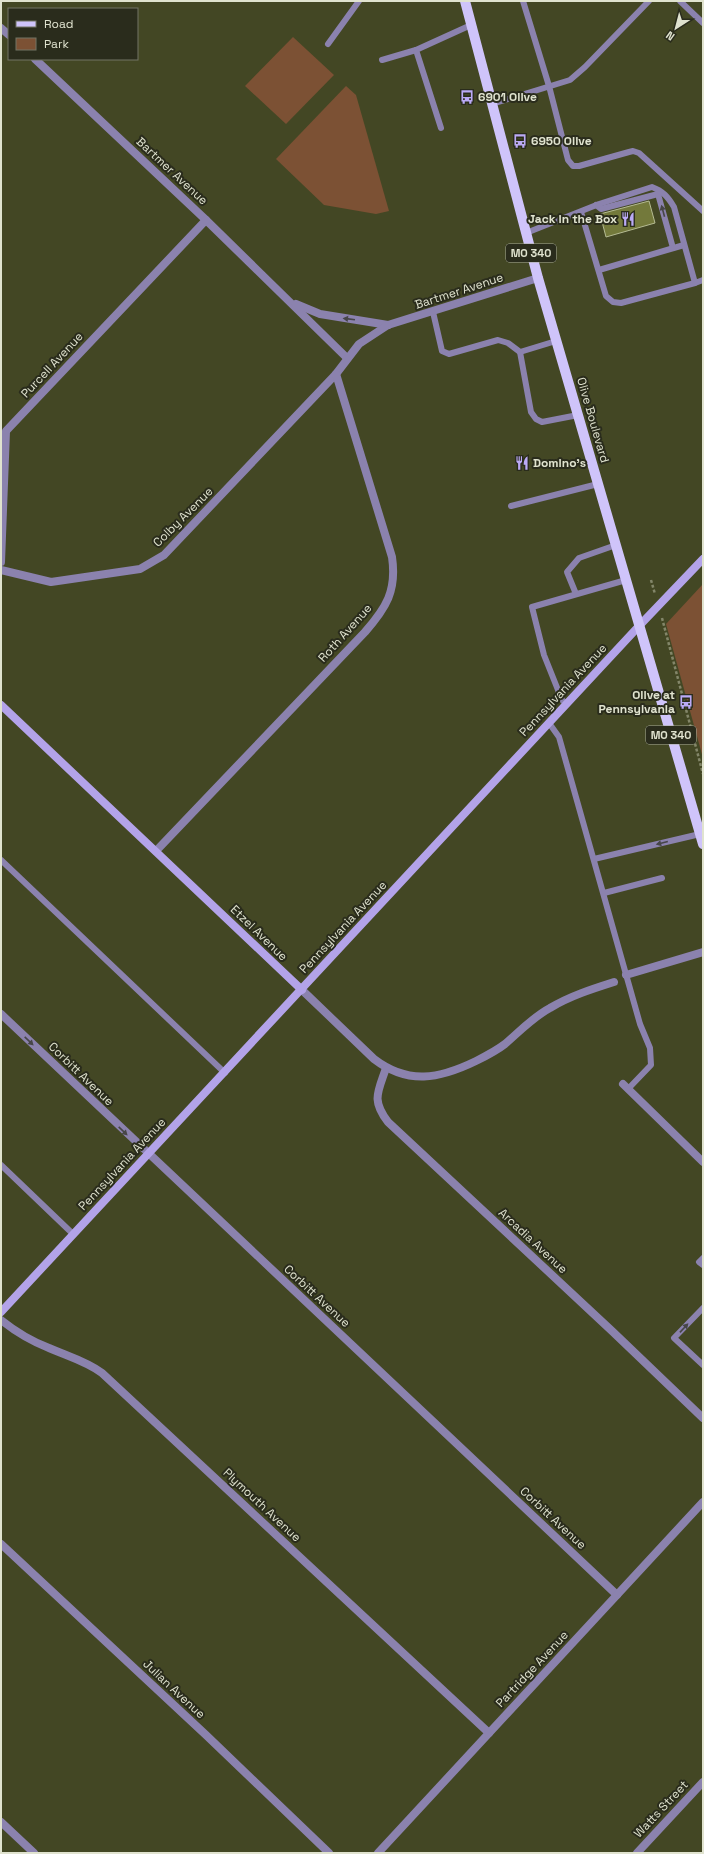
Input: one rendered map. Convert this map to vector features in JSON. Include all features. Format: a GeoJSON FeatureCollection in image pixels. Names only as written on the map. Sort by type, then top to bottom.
{"type":"FeatureCollection","features":[{"type":"Feature","properties":{"kind":"main road","name":"Olive Boulevard"},"geometry":{"type":"LineString","coordinates":[[465,1],[538,278],[702,839]]}},
{"type":"Feature","properties":{"kind":"street","name":"Bartmer Avenue"},"geometry":{"type":"LineString","coordinates":[[36,60],[292,302],[347,358]]}},
{"type":"Feature","properties":{"kind":"street","name":"Purcell Avenue"},"geometry":{"type":"LineString","coordinates":[[1,562],[3,429],[206,220]]}},
{"type":"Feature","properties":{"kind":"street","name":"Bartmer Avenue"},"geometry":{"type":"LineString","coordinates":[[336,374],[359,344],[388,325],[538,278]]}},
{"type":"Feature","properties":{"kind":"street","name":"Bartmer Avenue"},"geometry":{"type":"LineString","coordinates":[[292,302],[320,314],[388,325]]}},
{"type":"Feature","properties":{"kind":"street","name":"Colby Avenue"},"geometry":{"type":"LineString","coordinates":[[1,570],[51,582],[140,569],[164,555],[336,374]]}},
{"type":"Feature","properties":{"kind":"street","name":"Roth Avenue"},"geometry":{"type":"LineString","coordinates":[[156,851],[365,632],[382,610],[393,587],[394,572],[392,557],[336,374]]}},
{"type":"Feature","properties":{"kind":"street","name":"Pennsylvania Avenue"},"geometry":{"type":"LineString","coordinates":[[1,1312],[225,1073],[549,722],[703,559]]}},
{"type":"Feature","properties":{"kind":"street","name":"Etzel Avenue"},"geometry":{"type":"LineString","coordinates":[[1,704],[374,1059],[386,1068],[411,1076],[423,1077],[435,1076],[450,1072],[485,1056],[503,1045],[549,1009],[578,994],[614,982]]}},
{"type":"Feature","properties":{"kind":"street"},"geometry":{"type":"LineString","coordinates":[[626,975],[703,952]]}},
{"type":"Feature","properties":{"kind":"street","name":"Corbitt Avenue"},"geometry":{"type":"LineString","coordinates":[[1,1014],[617,1595]]}},
{"type":"Feature","properties":{"kind":"street","name":"Arcadia Avenue"},"geometry":{"type":"LineString","coordinates":[[386,1068],[376,1101],[380,1112],[388,1122],[703,1418]]}},
{"type":"Feature","properties":{"kind":"street"},"geometry":{"type":"LineString","coordinates":[[626,1086],[703,1162]]}},
{"type":"Feature","properties":{"kind":"street","name":"Plymouth Avenue"},"geometry":{"type":"LineString","coordinates":[[1,1320],[32,1341],[82,1361],[102,1373],[489,1734]]}},
{"type":"Feature","properties":{"kind":"street","name":"Partridge Avenue"},"geometry":{"type":"LineString","coordinates":[[378,1853],[703,1502]]}},
{"type":"Feature","properties":{"kind":"street","name":"Julian Avenue"},"geometry":{"type":"LineString","coordinates":[[1,1544],[206,1735],[329,1853]]}},
{"type":"Feature","properties":{"kind":"street","name":"Watts Street"},"geometry":{"type":"LineString","coordinates":[[637,1853],[703,1782]]}},
{"type":"Feature","properties":{"kind":"street"},"geometry":{"type":"LineString","coordinates":[[1,1822],[34,1853]]}},
{"type":"Feature","properties":{"kind":"lane"},"geometry":{"type":"LineString","coordinates":[[328,44],[359,1]]}},
{"type":"Feature","properties":{"kind":"lane"},"geometry":{"type":"LineString","coordinates":[[524,1],[549,86],[568,160],[573,166],[579,166],[633,151],[639,153],[703,211]]}},
{"type":"Feature","properties":{"kind":"lane"},"geometry":{"type":"LineString","coordinates":[[492,104],[570,80],[586,67],[649,1]]}},
{"type":"Feature","properties":{"kind":"lane"},"geometry":{"type":"LineString","coordinates":[[680,1],[703,23]]}},
{"type":"Feature","properties":{"kind":"lane"},"geometry":{"type":"LineString","coordinates":[[382,60],[416,50],[471,25]]}},
{"type":"Feature","properties":{"kind":"lane"},"geometry":{"type":"LineString","coordinates":[[416,50],[441,128]]}},
{"type":"Feature","properties":{"kind":"lane"},"geometry":{"type":"LineString","coordinates":[[526,233],[596,205],[652,187],[659,189],[668,197],[674,207],[694,282]]}},
{"type":"Feature","properties":{"kind":"lane"},"geometry":{"type":"LineString","coordinates":[[596,205],[601,209],[658,194],[673,248]]}},
{"type":"Feature","properties":{"kind":"lane"},"geometry":{"type":"LineString","coordinates":[[581,212],[606,296],[613,302],[621,303],[703,280]]}},
{"type":"Feature","properties":{"kind":"lane"},"geometry":{"type":"LineString","coordinates":[[598,270],[684,245]]}},
{"type":"Feature","properties":{"kind":"lane"},"geometry":{"type":"LineString","coordinates":[[433,312],[442,351],[449,354],[498,340],[508,343],[520,352],[531,412],[536,419],[542,422],[578,415]]}},
{"type":"Feature","properties":{"kind":"lane"},"geometry":{"type":"LineString","coordinates":[[520,352],[556,341]]}},
{"type":"Feature","properties":{"kind":"lane"},"geometry":{"type":"LineString","coordinates":[[511,506],[598,484]]}},
{"type":"Feature","properties":{"kind":"lane"},"geometry":{"type":"LineString","coordinates":[[576,594],[567,572],[579,558],[616,545]]}},
{"type":"Feature","properties":{"kind":"lane"},"geometry":{"type":"LineString","coordinates":[[566,704],[562,700],[544,656],[532,607],[626,580]]}},
{"type":"Feature","properties":{"kind":"lane"},"geometry":{"type":"LineString","coordinates":[[549,722],[559,737],[640,1024],[650,1048],[651,1065],[626,1086]]}},
{"type":"Feature","properties":{"kind":"lane"},"geometry":{"type":"LineString","coordinates":[[594,859],[702,839]]}},
{"type":"Feature","properties":{"kind":"lane"},"geometry":{"type":"LineString","coordinates":[[1,860],[225,1073]]}},
{"type":"Feature","properties":{"kind":"lane"},"geometry":{"type":"LineString","coordinates":[[604,893],[662,878]]}},
{"type":"Feature","properties":{"kind":"lane"},"geometry":{"type":"LineString","coordinates":[[1,1165],[73,1234]]}},
{"type":"Feature","properties":{"kind":"lane"},"geometry":{"type":"LineString","coordinates":[[703,1258],[699,1262],[703,1265]]}},
{"type":"Feature","properties":{"kind":"lane"},"geometry":{"type":"LineString","coordinates":[[703,1308],[674,1338],[703,1365]]}},
{"type":"Feature","properties":{"kind":"path"},"geometry":{"type":"LineString","coordinates":[[651,580],[703,774]]}},
{"type":"Feature","properties":{"kind":"green space"},"geometry":{"type":"Polygon","coordinates":[[[293,37],[334,75],[286,124],[245,86],[293,37]]]}},
{"type":"Feature","properties":{"kind":"green space"},"geometry":{"type":"Polygon","coordinates":[[[346,86],[356,95],[389,211],[376,214],[324,205],[276,159],[346,86]]]}},
{"type":"Feature","properties":{"kind":"green space"},"geometry":{"type":"Polygon","coordinates":[[[703,584],[703,758],[666,624],[703,584]]]}},
{"type":"Feature","properties":{"kind":"building","name":"Jack in the Box"},"geometry":{"type":"Polygon","coordinates":[[[649,201],[655,223],[606,237],[600,214],[649,201]]]}},
{"type":"Feature","properties":{"kind":"place","name":"6901 Olive"},"geometry":{"type":"Point","coordinates":[467,97]}},
{"type":"Feature","properties":{"kind":"place","name":"6950 Olive"},"geometry":{"type":"Point","coordinates":[520,141]}},
{"type":"Feature","properties":{"kind":"place","name":"Jack in the Box"},"geometry":{"type":"Point","coordinates":[628,219]}},
{"type":"Feature","properties":{"kind":"place","name":"Domino's"},"geometry":{"type":"Point","coordinates":[522,463]}},
{"type":"Feature","properties":{"kind":"place","name":"Olive at Pennsylvania"},"geometry":{"type":"Point","coordinates":[686,702]}}]}
